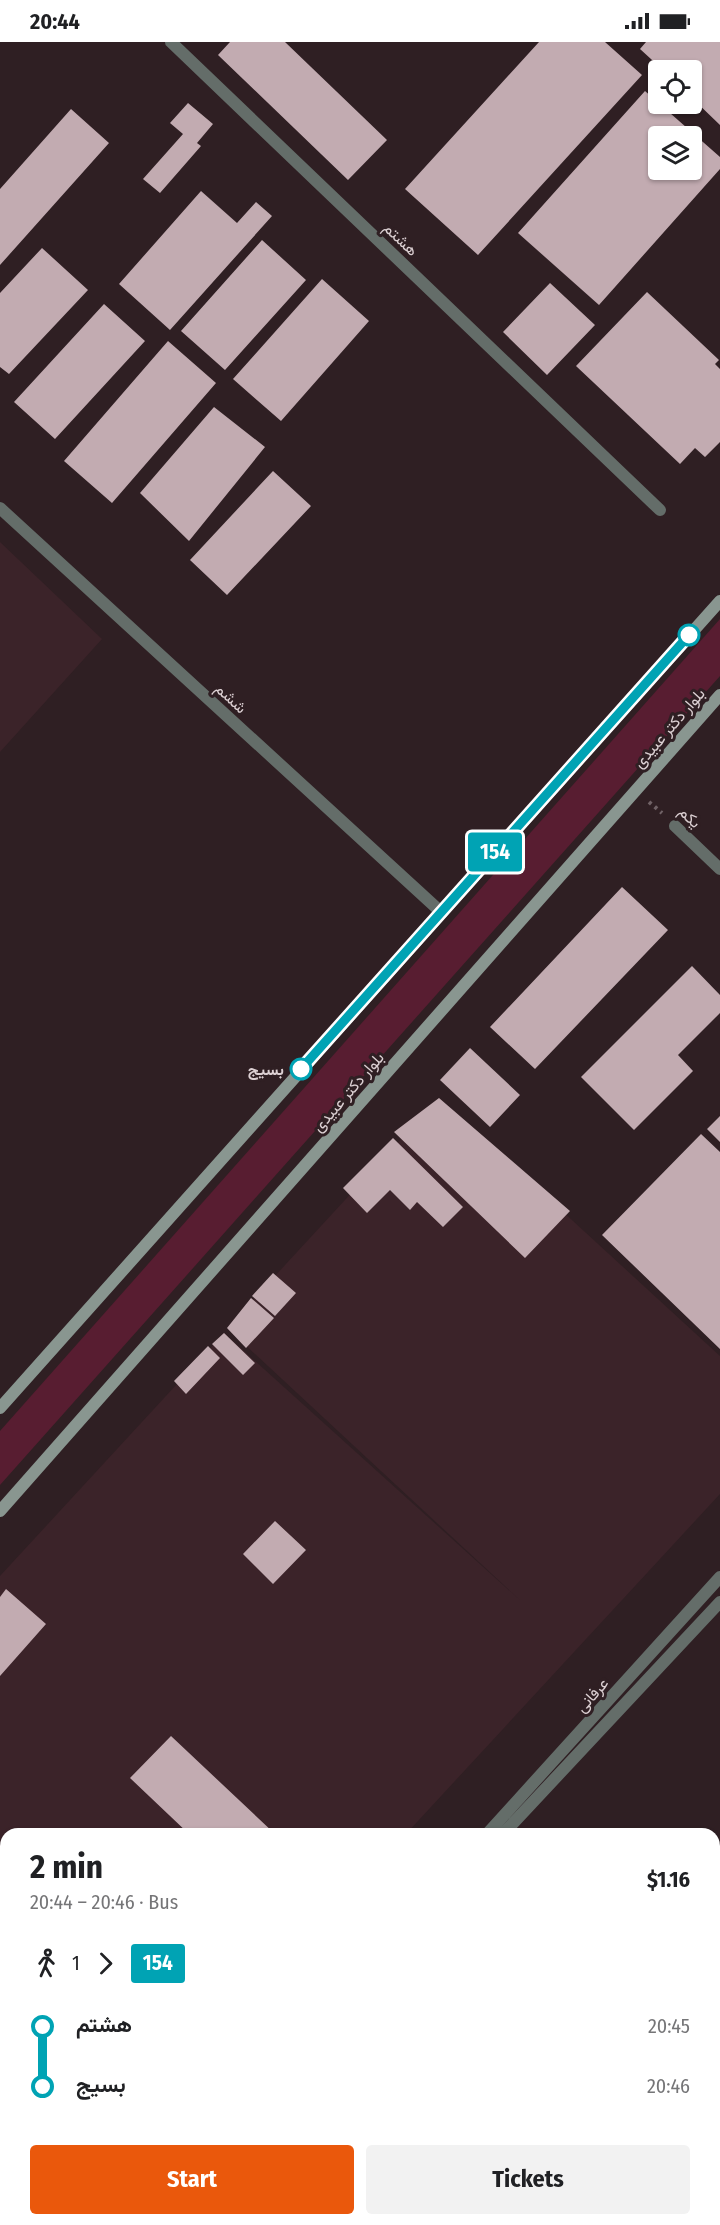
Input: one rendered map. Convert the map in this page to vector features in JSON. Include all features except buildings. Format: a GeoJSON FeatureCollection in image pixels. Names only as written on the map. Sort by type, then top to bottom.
{"type":"FeatureCollection","features":[{"type":"Feature","properties":{"kind":"main road"},"geometry":{"type":"LineString","coordinates":[[0,1408],[720,601]]}},
{"type":"Feature","properties":{"kind":"main road","name":"بلوار دکتر عبیدی"},"geometry":{"type":"LineString","coordinates":[[0,1511],[720,695]]}},
{"type":"Feature","properties":{"kind":"street","name":"هشتم"},"geometry":{"type":"LineString","coordinates":[[171,42],[660,510]]}},
{"type":"Feature","properties":{"kind":"street","name":"ششم"},"geometry":{"type":"LineString","coordinates":[[0,508],[441,912]]}},
{"type":"Feature","properties":{"kind":"street","name":"یکم"},"geometry":{"type":"LineString","coordinates":[[675,826],[720,869]]}},
{"type":"Feature","properties":{"kind":"street","name":"عرفانی"},"geometry":{"type":"LineString","coordinates":[[492,1828],[720,1577]]}},
{"type":"Feature","properties":{"kind":"street","name":"عرفانی"},"geometry":{"type":"LineString","coordinates":[[509,1828],[720,1602]]}},
{"type":"Feature","properties":{"kind":"path","name":"یکم"},"geometry":{"type":"LineString","coordinates":[[636,790],[675,826]]}},
{"type":"Feature","properties":{"kind":"shaded area"},"geometry":{"type":"Polygon","coordinates":[[[0,542],[102,639],[0,752],[0,542]]]}},
{"type":"Feature","properties":{"kind":"shaded area"},"geometry":{"type":"Polygon","coordinates":[[[720,619],[720,676],[0,1485],[0,1431],[720,619]]]}},
{"type":"Feature","properties":{"kind":"shaded area"},"geometry":{"type":"Polygon","coordinates":[[[439,1098],[720,1356],[720,1494],[412,1828],[0,1828],[0,1576],[224,1333],[522,1602],[227,1328],[439,1098]]]}},
{"type":"Feature","properties":{"kind":"bus line","name":"154"},"geometry":{"type":"LineString","coordinates":[[301,1069],[689,635]]}},
{"type":"Feature","properties":{"kind":"place","name":"بسیج"},"geometry":{"type":"Point","coordinates":[301,1069]}}]}
